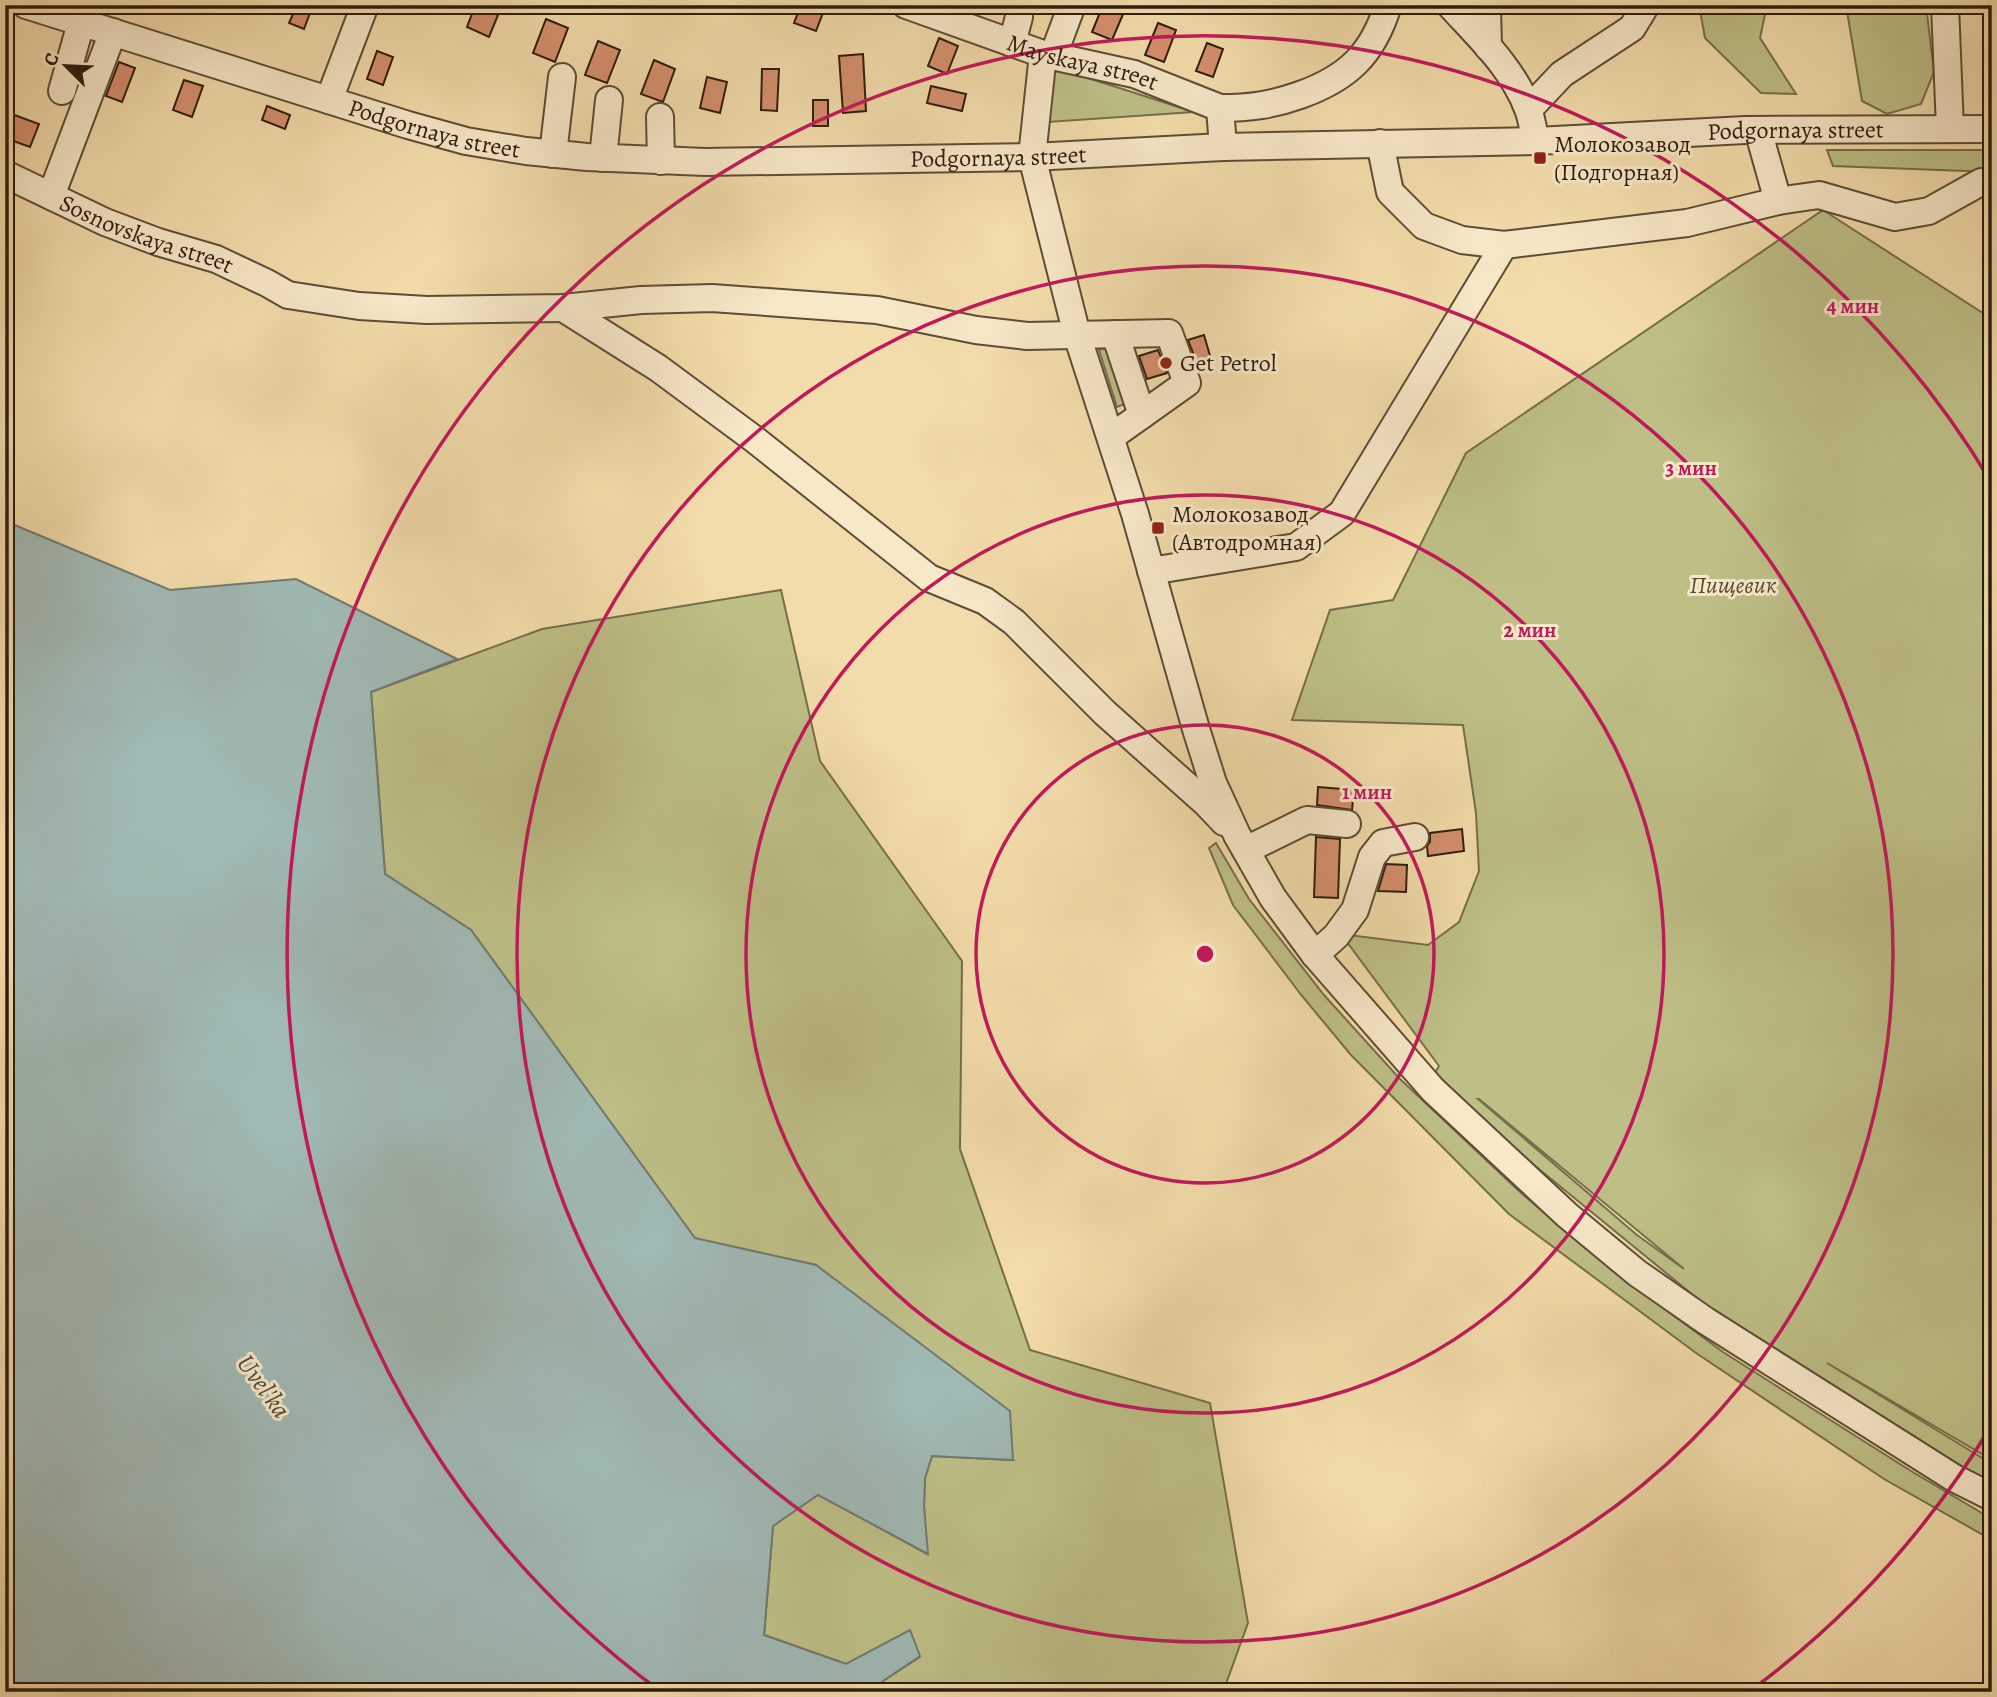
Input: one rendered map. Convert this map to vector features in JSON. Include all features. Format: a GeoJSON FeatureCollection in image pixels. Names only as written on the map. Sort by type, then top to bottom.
{"type":"FeatureCollection","features":[{"type":"Feature","properties":{"kind":"street","name":"Podgornaya street"},"geometry":{"type":"LineString","coordinates":[[26,5],[85,14],[113,32],[466,141],[526,151],[603,158],[705,162],[1032,157],[1223,147],[1536,141],[1758,130],[1992,129]]}},
{"type":"Feature","properties":{"kind":"street"},"geometry":{"type":"LineString","coordinates":[[330,100],[365,5]]}},
{"type":"Feature","properties":{"kind":"street","name":"Mayskaya street"},"geometry":{"type":"LineString","coordinates":[[906,5],[1048,55],[1134,74],[1220,108]]}},
{"type":"Feature","properties":{"kind":"street"},"geometry":{"type":"LineString","coordinates":[[1072,5],[1048,55],[1032,157],[1077,335],[1111,437],[1210,772],[1242,843],[1273,898],[1315,955],[1433,1090],[1567,1215],[1637,1273],[1706,1321],[1954,1478],[1992,1497]]}},
{"type":"Feature","properties":{"kind":"street"},"geometry":{"type":"LineString","coordinates":[[1223,147],[1220,108],[1274,104],[1321,88],[1339,78],[1366,53],[1383,22],[1388,5]]}},
{"type":"Feature","properties":{"kind":"street"},"geometry":{"type":"LineString","coordinates":[[1450,5],[1508,72],[1529,109],[1536,141]]}},
{"type":"Feature","properties":{"kind":"street"},"geometry":{"type":"LineString","coordinates":[[1487,5],[1488,47]]}},
{"type":"Feature","properties":{"kind":"street"},"geometry":{"type":"LineString","coordinates":[[1529,109],[1562,74],[1632,28],[1647,5]]}},
{"type":"Feature","properties":{"kind":"street"},"geometry":{"type":"LineString","coordinates":[[1945,5],[1950,129]]}},
{"type":"Feature","properties":{"kind":"street"},"geometry":{"type":"LineString","coordinates":[[62,91],[85,14]]}},
{"type":"Feature","properties":{"kind":"street"},"geometry":{"type":"LineString","coordinates":[[1012,43],[1019,17]]}},
{"type":"Feature","properties":{"kind":"street"},"geometry":{"type":"LineString","coordinates":[[51,196],[113,32]]}},
{"type":"Feature","properties":{"kind":"street"},"geometry":{"type":"LineString","coordinates":[[553,154],[562,77]]}},
{"type":"Feature","properties":{"kind":"street"},"geometry":{"type":"LineString","coordinates":[[603,158],[609,100]]}},
{"type":"Feature","properties":{"kind":"street"},"geometry":{"type":"LineString","coordinates":[[660,117],[660,161]]}},
{"type":"Feature","properties":{"kind":"street"},"geometry":{"type":"LineString","coordinates":[[1758,130],[1778,201]]}},
{"type":"Feature","properties":{"kind":"street"},"geometry":{"type":"LineString","coordinates":[[1380,143],[1390,192],[1424,226],[1462,240],[1504,245],[1687,223],[1778,201],[1819,195],[1895,217],[1928,211],[1980,182],[1992,184]]}},
{"type":"Feature","properties":{"kind":"street","name":"Sosnovskaya street"},"geometry":{"type":"LineString","coordinates":[[5,174],[105,222],[158,242],[216,259],[288,295],[359,306],[427,310],[563,308],[641,300],[712,298],[877,310],[976,330],[1027,336],[1169,333],[1187,383],[1149,410]]}},
{"type":"Feature","properties":{"kind":"street"},"geometry":{"type":"LineString","coordinates":[[1151,571],[1296,547],[1342,513],[1504,245]]}},
{"type":"Feature","properties":{"kind":"street"},"geometry":{"type":"LineString","coordinates":[[563,308],[658,368],[754,439],[929,578],[985,601],[1014,622],[1105,713],[1206,803],[1242,843]]}},
{"type":"Feature","properties":{"kind":"street"},"geometry":{"type":"LineString","coordinates":[[1111,437],[1149,410],[1123,334]]}},
{"type":"Feature","properties":{"kind":"street"},"geometry":{"type":"LineString","coordinates":[[1242,843],[1307,821],[1347,824]]}},
{"type":"Feature","properties":{"kind":"street"},"geometry":{"type":"LineString","coordinates":[[1315,955],[1336,936],[1355,910],[1372,857],[1383,843],[1415,836]]}},
{"type":"Feature","properties":{"kind":"green space"},"geometry":{"type":"Polygon","coordinates":[[[1699,5],[1767,5],[1760,38],[1796,94],[1761,93],[1705,38],[1699,5]]]}},
{"type":"Feature","properties":{"kind":"green space"},"geometry":{"type":"Polygon","coordinates":[[[1846,5],[1926,5],[1934,72],[1921,104],[1887,114],[1862,101],[1846,5]]]}},
{"type":"Feature","properties":{"kind":"green space"},"geometry":{"type":"Polygon","coordinates":[[[1054,67],[1194,112],[1048,122],[1054,67]]]}},
{"type":"Feature","properties":{"kind":"green space"},"geometry":{"type":"Polygon","coordinates":[[[1827,150],[1992,150],[1992,172],[1833,166],[1827,150]]]}},
{"type":"Feature","properties":{"kind":"green space","name":"Пищевик"},"geometry":{"type":"Polygon","coordinates":[[[1823,210],[1992,319],[1992,1460],[1827,1363],[1992,1464],[1992,1485],[1715,1313],[1534,1165],[1433,1076],[1439,1066],[1341,934],[1428,945],[1459,922],[1479,871],[1476,813],[1463,725],[1292,720],[1330,610],[1393,600],[1466,453],[1823,210]],[[1479,1099],[1637,1235],[1684,1269],[1479,1099]]]}},
{"type":"Feature","properties":{"kind":"green space"},"geometry":{"type":"Polygon","coordinates":[[[1107,347],[1125,404],[1117,407],[1099,350],[1107,347]]]}},
{"type":"Feature","properties":{"kind":"green space"},"geometry":{"type":"Polygon","coordinates":[[[781,590],[820,761],[962,961],[960,1149],[1030,1350],[1210,1403],[1248,1623],[1223,1692],[871,1692],[920,1657],[846,1664],[764,1635],[773,1526],[818,1494],[927,1554],[925,1478],[932,1456],[1013,1460],[816,1265],[695,1239],[471,930],[385,874],[371,692],[542,629],[781,590]]]}},
{"type":"Feature","properties":{"kind":"green space"},"geometry":{"type":"Polygon","coordinates":[[[1216,843],[1249,899],[1324,995],[1399,1078],[1520,1192],[1618,1275],[1723,1352],[1992,1519],[1992,1540],[1884,1479],[1696,1353],[1509,1214],[1351,1055],[1302,996],[1233,905],[1209,848],[1216,843]]]}},
{"type":"Feature","properties":{"kind":"water","name":"Uvel'ka"},"geometry":{"type":"Polygon","coordinates":[[[5,521],[170,590],[296,579],[457,659],[371,692],[385,874],[471,930],[695,1238],[816,1265],[1010,1411],[1013,1460],[932,1456],[925,1478],[924,1506],[928,1554],[818,1495],[773,1526],[764,1635],[846,1664],[910,1630],[920,1656],[871,1692],[5,1692],[5,521]]]}},
{"type":"Feature","properties":{"kind":"building"},"geometry":{"type":"Polygon","coordinates":[[[297,5],[313,5],[304,29],[289,23],[297,5]]]}},
{"type":"Feature","properties":{"kind":"building"},"geometry":{"type":"Polygon","coordinates":[[[801,5],[826,5],[816,31],[794,23],[801,5]]]}},
{"type":"Feature","properties":{"kind":"building"},"geometry":{"type":"Polygon","coordinates":[[[1103,5],[1124,12],[1112,40],[1092,32],[1103,5]]]}},
{"type":"Feature","properties":{"kind":"building"},"geometry":{"type":"Polygon","coordinates":[[[475,6],[498,15],[489,37],[467,27],[475,6]]]}},
{"type":"Feature","properties":{"kind":"building"},"geometry":{"type":"Polygon","coordinates":[[[546,19],[568,28],[555,62],[533,53],[546,19]]]}},
{"type":"Feature","properties":{"kind":"building"},"geometry":{"type":"Polygon","coordinates":[[[1158,23],[1176,30],[1164,62],[1145,55],[1158,23]]]}},
{"type":"Feature","properties":{"kind":"building"},"geometry":{"type":"Polygon","coordinates":[[[939,38],[958,46],[947,74],[928,66],[939,38]]]}},
{"type":"Feature","properties":{"kind":"building"},"geometry":{"type":"Polygon","coordinates":[[[598,41],[620,50],[607,83],[585,75],[598,41]]]}},
{"type":"Feature","properties":{"kind":"building"},"geometry":{"type":"Polygon","coordinates":[[[1207,43],[1223,49],[1213,77],[1196,71],[1207,43]]]}},
{"type":"Feature","properties":{"kind":"building"},"geometry":{"type":"Polygon","coordinates":[[[377,51],[393,57],[383,85],[367,79],[377,51]]]}},
{"type":"Feature","properties":{"kind":"building"},"geometry":{"type":"Polygon","coordinates":[[[863,54],[866,111],[843,113],[839,56],[863,54]]]}},
{"type":"Feature","properties":{"kind":"building"},"geometry":{"type":"Polygon","coordinates":[[[654,60],[675,69],[663,102],[641,94],[654,60]]]}},
{"type":"Feature","properties":{"kind":"building"},"geometry":{"type":"Polygon","coordinates":[[[119,62],[135,68],[122,102],[106,96],[119,62]]]}},
{"type":"Feature","properties":{"kind":"building"},"geometry":{"type":"Polygon","coordinates":[[[762,69],[779,69],[777,111],[761,110],[762,69]]]}},
{"type":"Feature","properties":{"kind":"building"},"geometry":{"type":"Polygon","coordinates":[[[707,77],[727,82],[720,113],[700,108],[707,77]]]}},
{"type":"Feature","properties":{"kind":"building"},"geometry":{"type":"Polygon","coordinates":[[[184,80],[203,86],[192,117],[173,110],[184,80]]]}},
{"type":"Feature","properties":{"kind":"building"},"geometry":{"type":"Polygon","coordinates":[[[931,86],[966,94],[962,111],[927,103],[931,86]]]}},
{"type":"Feature","properties":{"kind":"building"},"geometry":{"type":"Polygon","coordinates":[[[813,100],[828,100],[828,126],[813,126],[813,100]]]}},
{"type":"Feature","properties":{"kind":"building"},"geometry":{"type":"Polygon","coordinates":[[[267,106],[290,115],[285,129],[262,120],[267,106]]]}},
{"type":"Feature","properties":{"kind":"building"},"geometry":{"type":"Polygon","coordinates":[[[9,113],[39,124],[30,147],[5,138],[5,123],[9,113]]]}},
{"type":"Feature","properties":{"kind":"building"},"geometry":{"type":"Polygon","coordinates":[[[1204,335],[1211,359],[1197,363],[1188,340],[1204,335]]]}},
{"type":"Feature","properties":{"kind":"building"},"geometry":{"type":"Polygon","coordinates":[[[1158,350],[1167,373],[1147,379],[1139,356],[1158,350]]]}},
{"type":"Feature","properties":{"kind":"building"},"geometry":{"type":"Polygon","coordinates":[[[1318,787],[1354,790],[1352,810],[1317,805],[1318,787]]]}},
{"type":"Feature","properties":{"kind":"building"},"geometry":{"type":"Polygon","coordinates":[[[1462,829],[1464,851],[1428,856],[1430,833],[1462,829]]]}},
{"type":"Feature","properties":{"kind":"building"},"geometry":{"type":"Polygon","coordinates":[[[1316,837],[1340,839],[1338,898],[1314,897],[1316,837]]]}},
{"type":"Feature","properties":{"kind":"building"},"geometry":{"type":"Polygon","coordinates":[[[1386,864],[1407,865],[1406,892],[1378,891],[1386,864]]]}},
{"type":"Feature","properties":{"kind":"place","name":"Молокозавод (Подгорная)"},"geometry":{"type":"Point","coordinates":[1540,158]}},
{"type":"Feature","properties":{"kind":"place","name":"Get Petrol"},"geometry":{"type":"Point","coordinates":[1166,363]}},
{"type":"Feature","properties":{"kind":"place","name":"Молокозавод (Автодромная)"},"geometry":{"type":"Point","coordinates":[1158,528]}}]}
